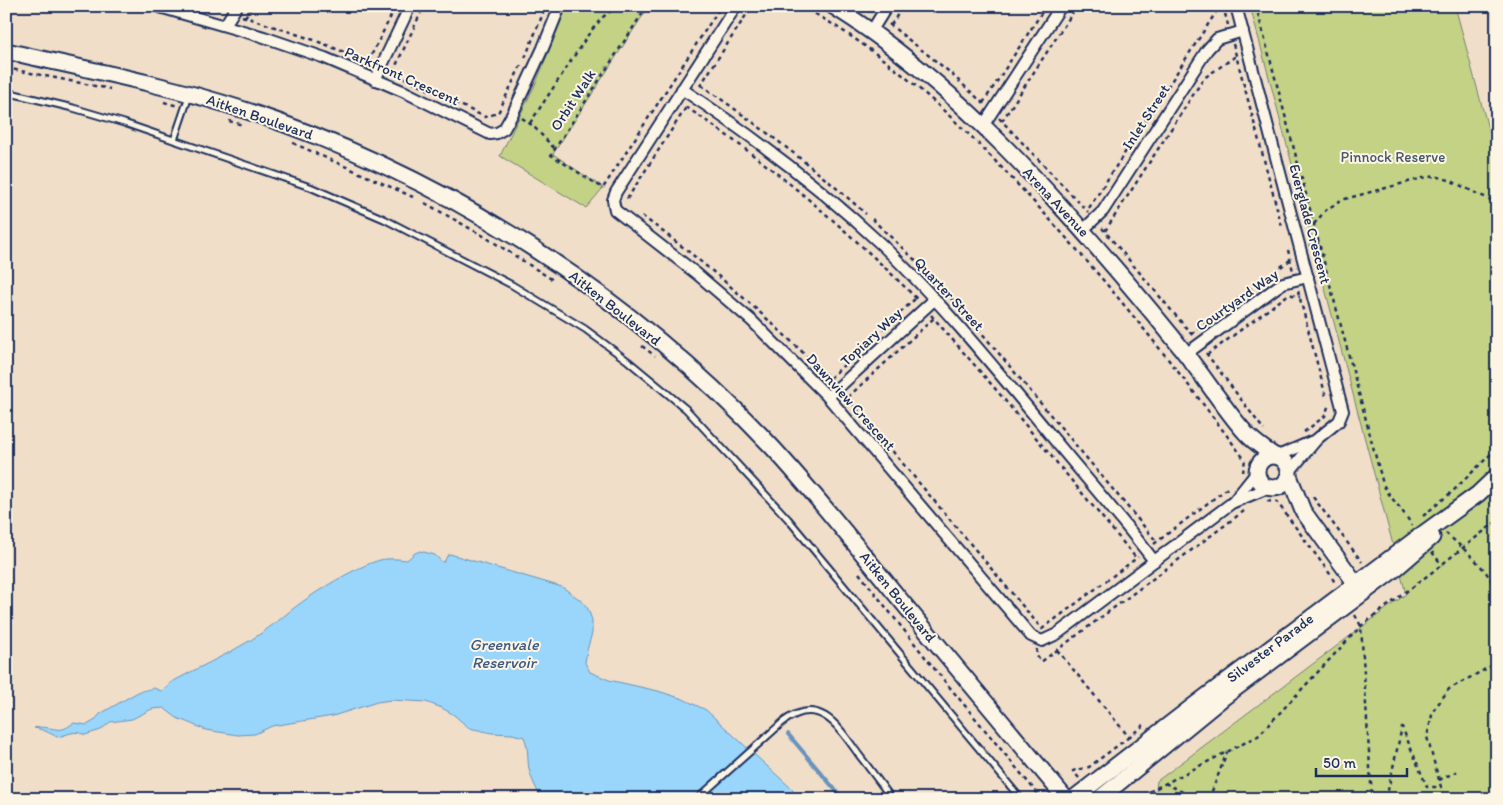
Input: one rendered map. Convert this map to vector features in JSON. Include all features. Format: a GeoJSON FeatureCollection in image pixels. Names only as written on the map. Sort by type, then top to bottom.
{"type":"FeatureCollection","features":[{"type":"Feature","properties":{"kind":"street","name":"Parkfront Crescent"},"geometry":{"type":"LineString","coordinates":[[156,6],[225,25],[310,53],[405,92],[490,134],[504,129],[513,113],[560,6]]}},
{"type":"Feature","properties":{"kind":"street"},"geometry":{"type":"LineString","coordinates":[[375,80],[410,6]]}},
{"type":"Feature","properties":{"kind":"street"},"geometry":{"type":"LineString","coordinates":[[616,192],[736,6]]}},
{"type":"Feature","properties":{"kind":"street","name":"Arena Avenue"},"geometry":{"type":"LineString","coordinates":[[833,6],[871,32],[932,80],[983,126],[1082,231],[1186,354],[1245,432],[1275,456]]}},
{"type":"Feature","properties":{"kind":"street"},"geometry":{"type":"LineString","coordinates":[[871,32],[887,6]]}},
{"type":"Feature","properties":{"kind":"street"},"geometry":{"type":"LineString","coordinates":[[983,126],[1061,6]]}},
{"type":"Feature","properties":{"kind":"street","name":"Everglade Crescent"},"geometry":{"type":"LineString","coordinates":[[1236,6],[1343,411],[1340,421],[1316,440],[1289,474]]}},
{"type":"Feature","properties":{"kind":"street"},"geometry":{"type":"LineString","coordinates":[[225,25],[235,10]]}},
{"type":"Feature","properties":{"kind":"street","name":"Inlet Street"},"geometry":{"type":"LineString","coordinates":[[1082,231],[1103,211],[1207,50],[1217,39],[1243,31]]}},
{"type":"Feature","properties":{"kind":"street","name":"Aitken Boulevard"},"geometry":{"type":"LineString","coordinates":[[6,51],[190,93],[244,110],[323,139],[442,195],[541,254],[606,299],[706,383],[774,449],[1066,799]]}},
{"type":"Feature","properties":{"kind":"street","name":"Quarter Street"},"geometry":{"type":"LineString","coordinates":[[682,89],[747,133],[801,174],[881,245],[935,299],[990,362],[1154,560]]}},
{"type":"Feature","properties":{"kind":"street","name":"Dawnview Crescent"},"geometry":{"type":"LineString","coordinates":[[616,192],[614,205],[615,210],[620,216],[670,252],[723,295],[782,349],[828,397],[1034,638],[1042,641],[1051,638],[1233,502],[1266,490]]}},
{"type":"Feature","properties":{"kind":"street","name":"Courtyard Way"},"geometry":{"type":"LineString","coordinates":[[1186,354],[1277,286],[1295,279],[1308,277]]}},
{"type":"Feature","properties":{"kind":"street","name":"Topiary Way"},"geometry":{"type":"LineString","coordinates":[[828,397],[935,299]]}},
{"type":"Feature","properties":{"kind":"street","name":"Arena Avenue"},"geometry":{"type":"LineString","coordinates":[[1245,432],[1251,475]]}},
{"type":"Feature","properties":{"kind":"street","name":"Everglade Crescent"},"geometry":{"type":"LineString","coordinates":[[1275,456],[1316,440]]}},
{"type":"Feature","properties":{"kind":"street"},"geometry":{"type":"LineString","coordinates":[[1303,511],[1266,490],[1251,475],[1263,459],[1275,456],[1286,462],[1303,511],[1360,588]]}},
{"type":"Feature","properties":{"kind":"street"},"geometry":{"type":"LineString","coordinates":[[1266,490],[1283,485],[1289,474]]}},
{"type":"Feature","properties":{"kind":"street","name":"Dawnview Crescent"},"geometry":{"type":"LineString","coordinates":[[1233,502],[1251,475]]}},
{"type":"Feature","properties":{"kind":"street","name":"Silvester Parade"},"geometry":{"type":"LineString","coordinates":[[1416,533],[1441,529],[1497,476]]}},
{"type":"Feature","properties":{"kind":"street","name":"Silvester Parade"},"geometry":{"type":"LineString","coordinates":[[1099,799],[1360,588],[1416,533],[1469,501]]}},
{"type":"Feature","properties":{"kind":"street","name":"Silvester Parade"},"geometry":{"type":"LineString","coordinates":[[1073,799],[1192,706],[1360,588]]}},
{"type":"Feature","properties":{"kind":"lane"},"geometry":{"type":"LineString","coordinates":[[6,92],[124,122],[310,187],[384,219],[512,285],[585,329],[628,361],[686,409],[788,519],[1021,799]]}},
{"type":"Feature","properties":{"kind":"lane"},"geometry":{"type":"LineString","coordinates":[[174,140],[190,93]]}},
{"type":"Feature","properties":{"kind":"lane"},"geometry":{"type":"LineString","coordinates":[[697,799],[783,722],[798,712],[808,711],[820,713],[838,727],[892,799]]}},
{"type":"Feature","properties":{"kind":"path"},"geometry":{"type":"LineString","coordinates":[[208,6],[235,10],[245,17],[314,40],[382,67],[485,117],[498,113],[525,58],[546,6]]}},
{"type":"Feature","properties":{"kind":"path"},"geometry":{"type":"LineString","coordinates":[[245,17],[252,6]]}},
{"type":"Feature","properties":{"kind":"path"},"geometry":{"type":"LineString","coordinates":[[368,62],[396,6]]}},
{"type":"Feature","properties":{"kind":"path"},"geometry":{"type":"LineString","coordinates":[[393,72],[424,6]]}},
{"type":"Feature","properties":{"kind":"path"},"geometry":{"type":"LineString","coordinates":[[608,6],[610,11]]}},
{"type":"Feature","properties":{"kind":"path"},"geometry":{"type":"LineString","coordinates":[[530,123],[582,42],[596,24],[617,6]]}},
{"type":"Feature","properties":{"kind":"path","name":"Orbit Walk"},"geometry":{"type":"LineString","coordinates":[[604,187],[551,154],[648,6]]}},
{"type":"Feature","properties":{"kind":"path"},"geometry":{"type":"LineString","coordinates":[[629,206],[627,199],[604,187],[721,6]]}},
{"type":"Feature","properties":{"kind":"path"},"geometry":{"type":"LineString","coordinates":[[637,212],[678,242],[735,289],[830,378],[1042,629],[1146,550],[1251,475],[1245,460],[1178,370],[1095,269],[1023,190],[965,130],[916,88],[865,48],[801,6]]}},
{"type":"Feature","properties":{"kind":"path"},"geometry":{"type":"LineString","coordinates":[[891,25],[903,6]]}},
{"type":"Feature","properties":{"kind":"path"},"geometry":{"type":"LineString","coordinates":[[983,103],[1046,6]]}},
{"type":"Feature","properties":{"kind":"path"},"geometry":{"type":"LineString","coordinates":[[1002,121],[1077,6]]}},
{"type":"Feature","properties":{"kind":"path"},"geometry":{"type":"LineString","coordinates":[[1221,6],[1283,232]]}},
{"type":"Feature","properties":{"kind":"path"},"geometry":{"type":"LineString","coordinates":[[1087,211],[1221,6]]}},
{"type":"Feature","properties":{"kind":"path"},"geometry":{"type":"LineString","coordinates":[[1256,6],[1383,484],[1390,498],[1406,514],[1416,533],[1442,565]]}},
{"type":"Feature","properties":{"kind":"path"},"geometry":{"type":"LineString","coordinates":[[1105,231],[1204,78],[1236,56]]}},
{"type":"Feature","properties":{"kind":"path"},"geometry":{"type":"LineString","coordinates":[[6,68],[118,91]]}},
{"type":"Feature","properties":{"kind":"path"},"geometry":{"type":"LineString","coordinates":[[161,102],[185,108]]}},
{"type":"Feature","properties":{"kind":"path"},"geometry":{"type":"LineString","coordinates":[[501,107],[530,123],[555,149]]}},
{"type":"Feature","properties":{"kind":"path"},"geometry":{"type":"LineString","coordinates":[[226,120],[243,125]]}},
{"type":"Feature","properties":{"kind":"path"},"geometry":{"type":"LineString","coordinates":[[288,142],[383,182],[418,200],[487,238],[559,284]]}},
{"type":"Feature","properties":{"kind":"path"},"geometry":{"type":"LineString","coordinates":[[1314,224],[1326,210],[1341,200],[1435,176],[1449,180],[1497,203]]}},
{"type":"Feature","properties":{"kind":"path"},"geometry":{"type":"LineString","coordinates":[[1286,242],[1329,406],[1325,416],[1302,433]]}},
{"type":"Feature","properties":{"kind":"path"},"geometry":{"type":"LineString","coordinates":[[1191,334],[1290,260]]}},
{"type":"Feature","properties":{"kind":"path"},"geometry":{"type":"LineString","coordinates":[[1207,355],[1289,294],[1300,298]]}},
{"type":"Feature","properties":{"kind":"path"},"geometry":{"type":"LineString","coordinates":[[830,378],[916,298]]}},
{"type":"Feature","properties":{"kind":"path"},"geometry":{"type":"LineString","coordinates":[[848,397],[934,318]]}},
{"type":"Feature","properties":{"kind":"path"},"geometry":{"type":"LineString","coordinates":[[637,342],[657,359]]}},
{"type":"Feature","properties":{"kind":"path"},"geometry":{"type":"LineString","coordinates":[[1419,519],[1453,491],[1497,448]]}},
{"type":"Feature","properties":{"kind":"path"},"geometry":{"type":"LineString","coordinates":[[1266,490],[1259,499],[1276,502],[1330,574],[1334,583]]}},
{"type":"Feature","properties":{"kind":"path"},"geometry":{"type":"LineString","coordinates":[[1134,799],[1258,736],[1361,626],[1497,521]]}},
{"type":"Feature","properties":{"kind":"path"},"geometry":{"type":"LineString","coordinates":[[1441,529],[1463,548],[1485,572],[1496,589],[1497,594]]}},
{"type":"Feature","properties":{"kind":"path"},"geometry":{"type":"LineString","coordinates":[[1362,562],[1368,557]]}},
{"type":"Feature","properties":{"kind":"path"},"geometry":{"type":"LineString","coordinates":[[856,569],[933,667],[1042,799]]}},
{"type":"Feature","properties":{"kind":"path"},"geometry":{"type":"LineString","coordinates":[[1361,626],[1372,799]]}},
{"type":"Feature","properties":{"kind":"path"},"geometry":{"type":"LineString","coordinates":[[1057,650],[1129,737],[1152,720]]}},
{"type":"Feature","properties":{"kind":"path"},"geometry":{"type":"LineString","coordinates":[[1386,799],[1402,727],[1427,787],[1441,787],[1428,737],[1433,711],[1449,689],[1494,664],[1497,660]]}},
{"type":"Feature","properties":{"kind":"path"},"geometry":{"type":"LineString","coordinates":[[1209,799],[1227,752]]}},
{"type":"Feature","properties":{"kind":"path"},"geometry":{"type":"LineString","coordinates":[[1439,780],[1458,771]]}},
{"type":"Feature","properties":{"kind":"path"},"geometry":{"type":"LineString","coordinates":[[1165,783],[1196,799]]}},
{"type":"Feature","properties":{"kind":"green space"},"geometry":{"type":"Polygon","coordinates":[[[567,6],[649,6],[553,154],[603,188],[586,208],[500,156],[536,83],[567,6]]]}},
{"type":"Feature","properties":{"kind":"green space","name":"Pinnock Reserve"},"geometry":{"type":"Polygon","coordinates":[[[1250,6],[1455,6],[1497,162],[1497,799],[1155,799],[1157,781],[1406,594],[1250,6]]]}},
{"type":"Feature","properties":{"kind":"water","name":"Greenvale Reservoir"},"geometry":{"type":"Polygon","coordinates":[[[420,551],[435,555],[442,562],[450,554],[562,587],[582,601],[588,609],[592,620],[592,633],[585,663],[590,672],[609,680],[658,691],[683,699],[706,710],[792,789],[797,799],[541,799],[530,773],[527,745],[524,737],[469,728],[454,715],[426,702],[391,700],[377,702],[333,716],[272,726],[255,734],[238,735],[206,730],[177,718],[164,708],[152,709],[132,719],[110,722],[101,730],[85,735],[74,732],[57,737],[46,731],[34,728],[60,729],[74,723],[87,725],[100,714],[138,692],[154,688],[161,691],[168,687],[170,683],[241,646],[313,595],[347,574],[380,560],[407,560],[420,551]]]}},
{"type":"Feature","properties":{"kind":"waterway"},"geometry":{"type":"LineString","coordinates":[[788,734],[843,799]]}}]}
